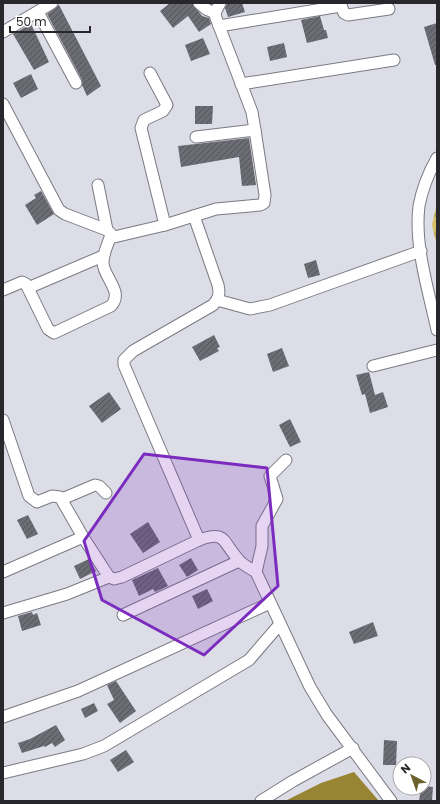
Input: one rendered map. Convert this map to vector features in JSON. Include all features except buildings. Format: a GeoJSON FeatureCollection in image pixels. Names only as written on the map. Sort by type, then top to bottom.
{"type":"FeatureCollection","features":[{"type":"Feature","properties":{"kind":"street"},"geometry":{"type":"LineString","coordinates":[[3,32],[52,3]]}},
{"type":"Feature","properties":{"kind":"street"},"geometry":{"type":"LineString","coordinates":[[3,104],[59,210],[119,237],[165,225],[216,209],[264,203],[265,195],[252,112],[219,26],[218,8],[206,9],[199,3]]}},
{"type":"Feature","properties":{"kind":"street"},"geometry":{"type":"LineString","coordinates":[[219,26],[341,4],[344,13],[348,15],[388,9]]}},
{"type":"Feature","properties":{"kind":"street"},"geometry":{"type":"LineString","coordinates":[[38,12],[76,83]]}},
{"type":"Feature","properties":{"kind":"street"},"geometry":{"type":"LineString","coordinates":[[241,84],[394,60]]}},
{"type":"Feature","properties":{"kind":"street"},"geometry":{"type":"LineString","coordinates":[[150,73],[167,105],[163,111],[144,120],[141,128],[165,225]]}},
{"type":"Feature","properties":{"kind":"street"},"geometry":{"type":"LineString","coordinates":[[196,137],[255,130]]}},
{"type":"Feature","properties":{"kind":"street"},"geometry":{"type":"LineString","coordinates":[[437,158],[425,184],[419,206],[421,251],[437,330]]}},
{"type":"Feature","properties":{"kind":"street"},"geometry":{"type":"LineString","coordinates":[[3,290],[22,282],[28,288],[48,329],[51,332],[58,332],[111,306],[115,301],[116,292],[106,274],[104,256],[109,232],[98,185]]}},
{"type":"Feature","properties":{"kind":"street"},"geometry":{"type":"LineString","coordinates":[[194,216],[220,294],[213,305],[132,351],[124,360],[124,365],[199,540]]}},
{"type":"Feature","properties":{"kind":"street"},"geometry":{"type":"LineString","coordinates":[[217,300],[250,309],[270,305],[421,251]]}},
{"type":"Feature","properties":{"kind":"street"},"geometry":{"type":"LineString","coordinates":[[28,288],[104,256]]}},
{"type":"Feature","properties":{"kind":"street"},"geometry":{"type":"LineString","coordinates":[[373,366],[437,350]]}},
{"type":"Feature","properties":{"kind":"street"},"geometry":{"type":"LineString","coordinates":[[3,420],[29,496],[37,502],[57,496],[62,500],[83,537],[109,577],[114,579],[122,577],[199,540],[213,535],[219,536],[227,543],[239,561],[256,572],[310,687],[327,715],[391,801]]}},
{"type":"Feature","properties":{"kind":"street"},"geometry":{"type":"LineString","coordinates":[[256,572],[262,546],[263,522],[277,500],[270,476],[286,460]]}},
{"type":"Feature","properties":{"kind":"street"},"geometry":{"type":"LineString","coordinates":[[62,500],[89,486],[95,485],[99,486],[106,493]]}},
{"type":"Feature","properties":{"kind":"street"},"geometry":{"type":"LineString","coordinates":[[3,572],[83,537]]}},
{"type":"Feature","properties":{"kind":"street"},"geometry":{"type":"LineString","coordinates":[[123,615],[239,561]]}},
{"type":"Feature","properties":{"kind":"street"},"geometry":{"type":"LineString","coordinates":[[3,613],[79,589],[109,577]]}},
{"type":"Feature","properties":{"kind":"street"},"geometry":{"type":"LineString","coordinates":[[3,717],[84,689],[270,603]]}},
{"type":"Feature","properties":{"kind":"street"},"geometry":{"type":"LineString","coordinates":[[3,773],[88,753],[104,746],[244,663],[257,652],[280,624]]}},
{"type":"Feature","properties":{"kind":"street"},"geometry":{"type":"LineString","coordinates":[[261,801],[293,781],[353,748]]}},
{"type":"Feature","properties":{"kind":"highlighted area"},"geometry":{"type":"Polygon","coordinates":[[[144,454],[267,468],[278,586],[204,655],[102,600],[84,541],[144,454]]]}},
{"type":"Feature","properties":{"kind":"green space"},"geometry":{"type":"Polygon","coordinates":[[[437,202],[437,247],[432,225],[437,202]]]}},
{"type":"Feature","properties":{"kind":"shaded area"},"geometry":{"type":"Polygon","coordinates":[[[354,772],[379,801],[285,801],[321,783],[354,772]]]}}]}
